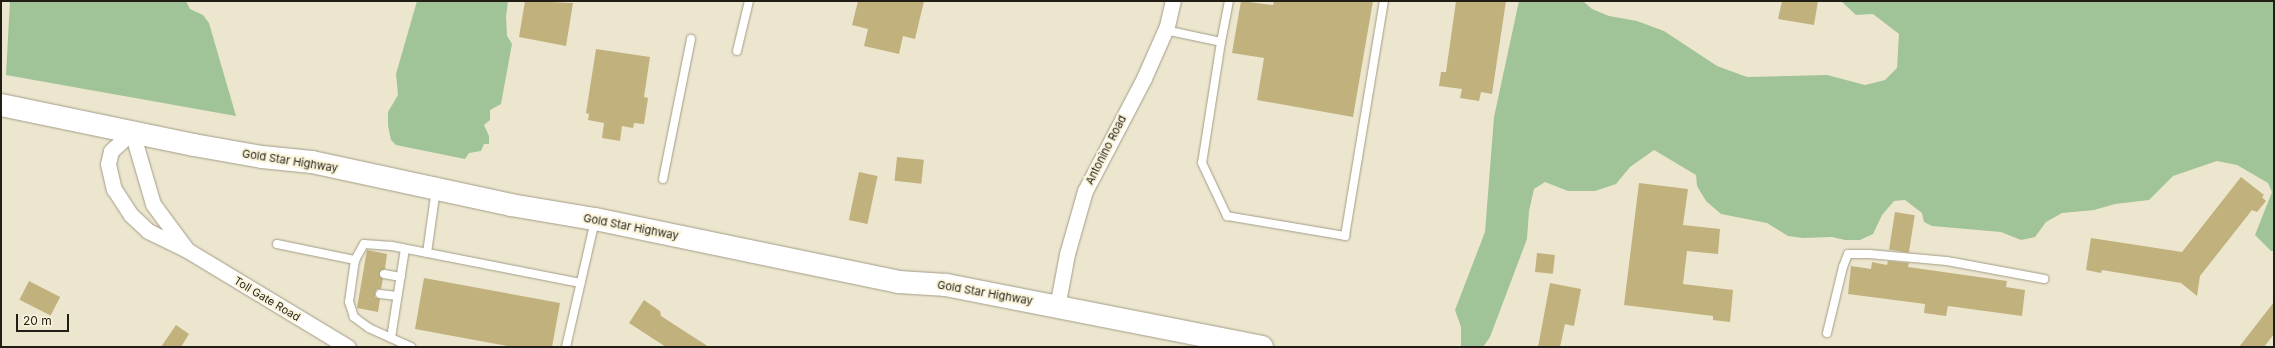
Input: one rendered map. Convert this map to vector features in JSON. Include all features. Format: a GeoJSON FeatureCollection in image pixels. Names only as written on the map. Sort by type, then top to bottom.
{"type":"FeatureCollection","features":[{"type":"Feature","properties":{"kind":"main road","name":"Gold Star Highway"},"geometry":{"type":"LineString","coordinates":[[1,106],[262,157],[312,162],[436,189],[595,219],[899,282],[946,285],[1262,347]]}},
{"type":"Feature","properties":{"kind":"street","name":"Antonino Road"},"geometry":{"type":"LineString","coordinates":[[1057,306],[1067,254],[1085,191],[1144,78],[1165,30],[1173,1]]}},
{"type":"Feature","properties":{"kind":"street","name":"Toll Gate Road"},"geometry":{"type":"LineString","coordinates":[[187,250],[153,204],[132,132],[111,152],[108,164],[114,189],[131,214],[148,230],[187,250],[348,347]]}},
{"type":"Feature","properties":{"kind":"lane"},"geometry":{"type":"LineString","coordinates":[[737,52],[749,1]]}},
{"type":"Feature","properties":{"kind":"lane"},"geometry":{"type":"LineString","coordinates":[[1229,1],[1202,163],[1227,216],[1345,236],[1384,1]]}},
{"type":"Feature","properties":{"kind":"lane"},"geometry":{"type":"LineString","coordinates":[[1165,30],[1221,42]]}},
{"type":"Feature","properties":{"kind":"lane"},"geometry":{"type":"LineString","coordinates":[[663,179],[691,39]]}},
{"type":"Feature","properties":{"kind":"lane"},"geometry":{"type":"LineString","coordinates":[[427,253],[436,189]]}},
{"type":"Feature","properties":{"kind":"lane"},"geometry":{"type":"LineString","coordinates":[[566,347],[595,219]]}},
{"type":"Feature","properties":{"kind":"lane"},"geometry":{"type":"LineString","coordinates":[[277,244],[355,260]]}},
{"type":"Feature","properties":{"kind":"lane"},"geometry":{"type":"LineString","coordinates":[[410,347],[369,328],[354,318],[349,302],[355,260],[364,244],[405,249],[580,283]]}},
{"type":"Feature","properties":{"kind":"lane"},"geometry":{"type":"LineString","coordinates":[[391,338],[405,249]]}},
{"type":"Feature","properties":{"kind":"lane"},"geometry":{"type":"LineString","coordinates":[[1827,334],[1843,266],[1848,254],[1869,254],[1947,261],[2044,279]]}},
{"type":"Feature","properties":{"kind":"lane"},"geometry":{"type":"LineString","coordinates":[[354,270],[363,271]]}},
{"type":"Feature","properties":{"kind":"lane"},"geometry":{"type":"LineString","coordinates":[[384,274],[401,277]]}},
{"type":"Feature","properties":{"kind":"lane"},"geometry":{"type":"LineString","coordinates":[[351,288],[360,290]]}},
{"type":"Feature","properties":{"kind":"lane"},"geometry":{"type":"LineString","coordinates":[[380,294],[398,296]]}},
{"type":"Feature","properties":{"kind":"green space"},"geometry":{"type":"Polygon","coordinates":[[[10,1],[186,1],[190,9],[203,15],[209,23],[236,116],[6,75],[10,1]]]}},
{"type":"Feature","properties":{"kind":"green space"},"geometry":{"type":"Polygon","coordinates":[[[417,1],[508,1],[506,17],[507,36],[512,44],[501,104],[490,110],[490,120],[484,125],[489,136],[489,144],[484,144],[481,151],[469,153],[465,159],[396,145],[391,140],[388,126],[388,112],[398,95],[396,74],[417,1]]]}},
{"type":"Feature","properties":{"kind":"green space"},"geometry":{"type":"Polygon","coordinates":[[[1519,1],[1583,1],[1592,9],[1609,16],[1637,21],[1664,31],[1717,66],[1747,77],[1827,75],[1865,85],[1885,80],[1897,68],[1899,34],[1873,14],[1856,15],[1841,1],[2274,1],[2274,251],[2271,251],[2255,235],[2272,192],[2268,183],[2237,165],[2217,161],[2173,176],[2149,200],[2115,204],[2094,210],[2062,213],[2046,222],[2035,237],[2021,240],[2001,232],[1932,226],[1924,222],[1922,213],[1905,200],[1894,201],[1882,215],[1873,234],[1860,240],[1845,240],[1832,237],[1803,238],[1788,236],[1767,223],[1721,214],[1706,201],[1697,186],[1696,175],[1654,150],[1630,167],[1616,184],[1595,191],[1568,191],[1545,182],[1534,189],[1529,211],[1527,239],[1490,337],[1483,347],[1461,347],[1461,327],[1455,310],[1485,232],[1494,117],[1519,1]]]}},
{"type":"Feature","properties":{"kind":"building"},"geometry":{"type":"Polygon","coordinates":[[[525,1],[573,3],[566,46],[519,37],[525,1]]]}},
{"type":"Feature","properties":{"kind":"building"},"geometry":{"type":"Polygon","coordinates":[[[858,1],[924,1],[915,39],[903,36],[899,54],[864,46],[868,29],[852,25],[858,1]]]}},
{"type":"Feature","properties":{"kind":"building"},"geometry":{"type":"Polygon","coordinates":[[[1241,1],[1273,5],[1274,1],[1373,1],[1353,117],[1257,100],[1264,58],[1232,53],[1241,1]]]}},
{"type":"Feature","properties":{"kind":"building"},"geometry":{"type":"Polygon","coordinates":[[[1456,1],[1506,1],[1492,94],[1481,92],[1479,101],[1460,98],[1462,89],[1439,86],[1441,72],[1446,72],[1456,1]]]}},
{"type":"Feature","properties":{"kind":"building"},"geometry":{"type":"Polygon","coordinates":[[[1782,1],[1818,1],[1814,25],[1778,19],[1782,1]]]}},
{"type":"Feature","properties":{"kind":"building"},"geometry":{"type":"Polygon","coordinates":[[[596,49],[650,57],[644,97],[648,98],[644,124],[634,123],[633,128],[622,126],[620,141],[602,138],[604,123],[588,120],[589,114],[586,113],[596,49]]]}},
{"type":"Feature","properties":{"kind":"building"},"geometry":{"type":"Polygon","coordinates":[[[897,157],[924,160],[921,184],[894,181],[897,157]]]}},
{"type":"Feature","properties":{"kind":"building"},"geometry":{"type":"Polygon","coordinates":[[[859,172],[878,176],[867,224],[849,220],[859,172]]]}},
{"type":"Feature","properties":{"kind":"building"},"geometry":{"type":"Polygon","coordinates":[[[2241,177],[2264,195],[2262,197],[2266,201],[2257,212],[2252,210],[2200,276],[2197,296],[2181,283],[2102,270],[2101,273],[2086,270],[2091,238],[2182,252],[2241,177]]]}},
{"type":"Feature","properties":{"kind":"building"},"geometry":{"type":"Polygon","coordinates":[[[1639,183],[1688,189],[1683,225],[1720,229],[1718,254],[1687,251],[1683,284],[1733,290],[1730,322],[1713,320],[1713,316],[1624,305],[1639,183]]]}},
{"type":"Feature","properties":{"kind":"building"},"geometry":{"type":"Polygon","coordinates":[[[1895,212],[1915,215],[1909,253],[1889,250],[1895,212]]]}},
{"type":"Feature","properties":{"kind":"building"},"geometry":{"type":"Polygon","coordinates":[[[367,250],[387,254],[385,269],[379,273],[383,279],[381,289],[377,289],[375,293],[375,297],[380,299],[378,312],[357,308],[367,250]]]}},
{"type":"Feature","properties":{"kind":"building"},"geometry":{"type":"Polygon","coordinates":[[[1537,253],[1555,255],[1553,274],[1535,272],[1537,253]]]}},
{"type":"Feature","properties":{"kind":"building"},"geometry":{"type":"Polygon","coordinates":[[[1888,261],[1909,263],[1908,267],[2007,281],[2006,287],[2025,290],[2022,316],[1948,306],[1946,316],[1924,313],[1925,304],[1848,294],[1851,266],[1871,269],[1872,262],[1887,265],[1888,261]]]}},
{"type":"Feature","properties":{"kind":"building"},"geometry":{"type":"Polygon","coordinates":[[[424,278],[560,303],[552,347],[513,347],[415,329],[424,278]]]}},
{"type":"Feature","properties":{"kind":"building"},"geometry":{"type":"Polygon","coordinates":[[[29,281],[60,297],[51,316],[19,300],[29,281]]]}},
{"type":"Feature","properties":{"kind":"building"},"geometry":{"type":"Polygon","coordinates":[[[1550,283],[1581,289],[1574,326],[1565,324],[1560,347],[1538,347],[1550,283]]]}},
{"type":"Feature","properties":{"kind":"building"},"geometry":{"type":"Polygon","coordinates":[[[644,300],[660,311],[661,316],[709,347],[666,347],[629,323],[644,300]]]}},
{"type":"Feature","properties":{"kind":"building"},"geometry":{"type":"Polygon","coordinates":[[[2274,302],[2274,334],[2264,347],[2239,347],[2274,302]]]}},
{"type":"Feature","properties":{"kind":"building"},"geometry":{"type":"Polygon","coordinates":[[[176,325],[189,334],[181,347],[161,347],[176,325]]]}}]}
